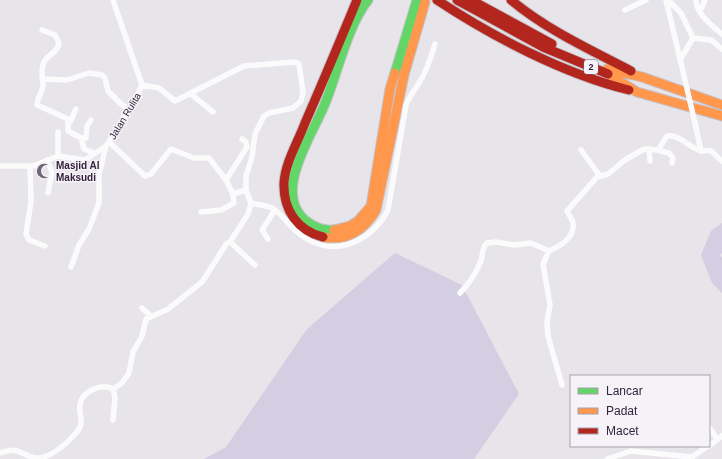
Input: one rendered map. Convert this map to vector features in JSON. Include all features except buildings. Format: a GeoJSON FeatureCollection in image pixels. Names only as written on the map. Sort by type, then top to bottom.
{"type":"FeatureCollection","features":[{"type":"Feature","properties":{"kind":"highway"},"geometry":{"type":"LineString","coordinates":[[357,0],[294,153],[287,171],[284,185],[289,210],[294,221],[310,233],[320,237],[341,238],[351,235],[368,223],[376,210],[421,1]]}},
{"type":"Feature","properties":{"kind":"highway"},"geometry":{"type":"LineString","coordinates":[[368,0],[354,26],[323,110],[299,161],[293,181],[293,195],[297,211],[314,226],[334,231],[356,223],[366,214],[371,206],[390,89],[421,1]]}},
{"type":"Feature","properties":{"kind":"highway"},"geometry":{"type":"LineString","coordinates":[[437,0],[463,18],[542,58],[605,85],[637,92]]}},
{"type":"Feature","properties":{"kind":"highway","name":"2"},"geometry":{"type":"LineString","coordinates":[[457,0],[470,3],[545,44],[609,74],[637,92],[722,116]]}},
{"type":"Feature","properties":{"kind":"highway"},"geometry":{"type":"LineString","coordinates":[[511,0],[528,15],[554,31],[642,77]]}},
{"type":"Feature","properties":{"kind":"highway","name":"2"},"geometry":{"type":"LineString","coordinates":[[545,44],[611,70],[642,77],[722,105]]}},
{"type":"Feature","properties":{"kind":"street","name":"Jalan Rulita"},"geometry":{"type":"LineString","coordinates":[[0,166],[39,165],[58,156],[82,160],[88,159],[107,144],[137,96],[142,85],[114,0]]}},
{"type":"Feature","properties":{"kind":"street"},"geometry":{"type":"LineString","coordinates":[[625,10],[646,0]]}},
{"type":"Feature","properties":{"kind":"street"},"geometry":{"type":"LineString","coordinates":[[667,0],[681,13],[693,38]]}},
{"type":"Feature","properties":{"kind":"street"},"geometry":{"type":"LineString","coordinates":[[667,0],[701,151]]}},
{"type":"Feature","properties":{"kind":"street"},"geometry":{"type":"LineString","coordinates":[[696,0],[696,4],[710,25],[721,31]]}},
{"type":"Feature","properties":{"kind":"street"},"geometry":{"type":"LineString","coordinates":[[700,11],[705,0]]}},
{"type":"Feature","properties":{"kind":"street"},"geometry":{"type":"LineString","coordinates":[[42,30],[55,35],[59,43],[57,51],[44,62],[41,72],[43,85],[37,102],[38,106],[68,118],[70,122]]}},
{"type":"Feature","properties":{"kind":"street"},"geometry":{"type":"LineString","coordinates":[[693,38],[711,40],[722,49]]}},
{"type":"Feature","properties":{"kind":"street"},"geometry":{"type":"LineString","coordinates":[[681,62],[693,38]]}},
{"type":"Feature","properties":{"kind":"street"},"geometry":{"type":"LineString","coordinates":[[251,203],[275,210],[297,232],[310,240],[330,246],[349,245],[358,242],[382,223],[392,197],[406,105],[410,96],[420,82],[431,59],[435,44]]}},
{"type":"Feature","properties":{"kind":"street"},"geometry":{"type":"LineString","coordinates":[[0,453],[16,450],[35,458],[51,454],[73,437],[80,428],[82,420],[80,403],[86,395],[97,388],[112,389],[122,383],[129,373],[133,352],[142,336],[144,322],[151,316],[178,302],[202,282],[248,214],[251,203],[246,190],[246,176],[252,156],[255,134],[264,116],[269,113],[296,107],[302,98],[303,86],[299,64],[295,62],[244,66],[175,101],[159,88],[142,85]]}},
{"type":"Feature","properties":{"kind":"street"},"geometry":{"type":"LineString","coordinates":[[42,79],[67,80],[89,73],[102,75],[105,78],[108,91],[128,109]]}},
{"type":"Feature","properties":{"kind":"street"},"geometry":{"type":"LineString","coordinates":[[191,94],[213,112]]}},
{"type":"Feature","properties":{"kind":"street"},"geometry":{"type":"LineString","coordinates":[[76,109],[68,131],[81,138],[86,138],[87,126],[91,120]]}},
{"type":"Feature","properties":{"kind":"street"},"geometry":{"type":"LineString","coordinates":[[58,132],[58,156]]}},
{"type":"Feature","properties":{"kind":"street"},"geometry":{"type":"LineString","coordinates":[[657,150],[660,148],[664,139],[670,136],[686,141],[701,151],[711,151]]}},
{"type":"Feature","properties":{"kind":"street"},"geometry":{"type":"LineString","coordinates":[[81,138],[84,149],[94,153]]}},
{"type":"Feature","properties":{"kind":"street"},"geometry":{"type":"LineString","coordinates":[[699,138],[722,161]]}},
{"type":"Feature","properties":{"kind":"street"},"geometry":{"type":"LineString","coordinates":[[226,180],[247,147],[246,142],[242,139]]}},
{"type":"Feature","properties":{"kind":"street"},"geometry":{"type":"LineString","coordinates":[[72,267],[78,245],[89,229],[100,203],[99,174],[107,144],[145,176],[151,174],[171,149],[194,158],[209,158],[226,180],[233,194],[234,203],[226,209],[200,212]]}},
{"type":"Feature","properties":{"kind":"street"},"geometry":{"type":"LineString","coordinates":[[562,385],[548,336],[547,322],[550,305],[543,264],[549,251],[561,246],[569,238],[573,225],[567,211],[592,182],[600,176],[608,174],[625,160],[644,149],[670,153],[673,158],[672,163]]}},
{"type":"Feature","properties":{"kind":"street"},"geometry":{"type":"LineString","coordinates":[[649,149],[650,161]]}},
{"type":"Feature","properties":{"kind":"street"},"geometry":{"type":"LineString","coordinates":[[581,150],[600,176]]}},
{"type":"Feature","properties":{"kind":"street"},"geometry":{"type":"LineString","coordinates":[[47,160],[52,172],[48,192]]}},
{"type":"Feature","properties":{"kind":"street"},"geometry":{"type":"LineString","coordinates":[[30,166],[31,201],[27,237],[32,242],[45,246]]}},
{"type":"Feature","properties":{"kind":"street"},"geometry":{"type":"LineString","coordinates":[[233,194],[246,190]]}},
{"type":"Feature","properties":{"kind":"street"},"geometry":{"type":"LineString","coordinates":[[268,239],[262,230],[275,210]]}},
{"type":"Feature","properties":{"kind":"street"},"geometry":{"type":"LineString","coordinates":[[230,242],[256,265]]}},
{"type":"Feature","properties":{"kind":"street"},"geometry":{"type":"LineString","coordinates":[[460,293],[470,281],[487,243],[496,242],[514,245],[533,243],[549,251]]}},
{"type":"Feature","properties":{"kind":"street"},"geometry":{"type":"LineString","coordinates":[[142,308],[151,316]]}},
{"type":"Feature","properties":{"kind":"street"},"geometry":{"type":"LineString","coordinates":[[112,389],[115,397],[113,420]]}},
{"type":"Feature","properties":{"kind":"street"},"geometry":{"type":"LineString","coordinates":[[710,428],[719,437],[710,445]]}},
{"type":"Feature","properties":{"kind":"street"},"geometry":{"type":"LineString","coordinates":[[607,459],[630,448],[692,458],[708,447]]}},
{"type":"Feature","properties":{"kind":"shaded area"},"geometry":{"type":"Polygon","coordinates":[[[722,223],[722,253],[720,255],[722,258],[722,293],[712,283],[701,255],[711,231],[722,223]]]}},
{"type":"Feature","properties":{"kind":"shaded area"},"geometry":{"type":"Polygon","coordinates":[[[395,253],[462,285],[519,394],[474,459],[204,459],[226,447],[307,329],[395,253]]]}},
{"type":"Feature","properties":{"kind":"traffic: fast"},"geometry":{"type":"LineString","coordinates":[[334,230],[323,229],[312,225],[306,221],[296,209],[292,195],[294,179],[298,162],[321,114],[349,35],[361,10],[368,0]]}},
{"type":"Feature","properties":{"kind":"traffic: fast"},"geometry":{"type":"LineString","coordinates":[[395,73],[417,0]]}},
{"type":"Feature","properties":{"kind":"traffic: slow"},"geometry":{"type":"LineString","coordinates":[[323,237],[340,238],[347,236],[361,228],[372,217],[376,210],[404,75],[425,2]]}},
{"type":"Feature","properties":{"kind":"traffic: slow"},"geometry":{"type":"LineString","coordinates":[[607,69],[642,77],[722,105]]}},
{"type":"Feature","properties":{"kind":"traffic: slow"},"geometry":{"type":"LineString","coordinates":[[334,230],[350,226],[358,221],[371,206],[390,89],[395,73]]}},
{"type":"Feature","properties":{"kind":"traffic: slow"},"geometry":{"type":"LineString","coordinates":[[608,74],[637,92],[722,116]]}},
{"type":"Feature","properties":{"kind":"traffic: jam"},"geometry":{"type":"LineString","coordinates":[[323,237],[306,230],[299,224],[289,210],[284,193],[285,175],[292,153],[357,0]]}},
{"type":"Feature","properties":{"kind":"traffic: jam"},"geometry":{"type":"LineString","coordinates":[[437,0],[505,41],[530,53],[579,74],[629,90]]}},
{"type":"Feature","properties":{"kind":"traffic: jam"},"geometry":{"type":"LineString","coordinates":[[457,0],[543,47],[608,74]]}},
{"type":"Feature","properties":{"kind":"traffic: jam"},"geometry":{"type":"LineString","coordinates":[[471,0],[552,44]]}},
{"type":"Feature","properties":{"kind":"traffic: jam"},"geometry":{"type":"LineString","coordinates":[[511,0],[539,21],[554,30],[631,71]]}},
{"type":"Feature","properties":{"kind":"place","name":"Masjid Al Maksudi"},"geometry":{"type":"Point","coordinates":[44,171]}}]}
